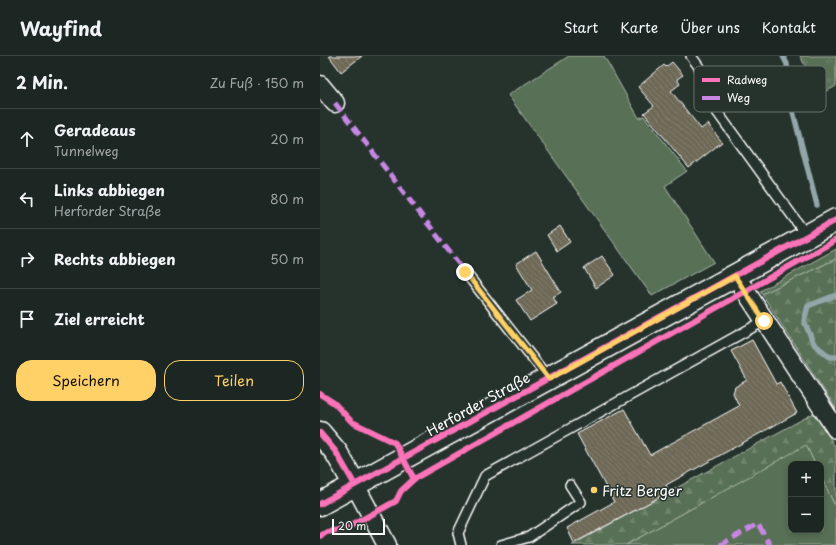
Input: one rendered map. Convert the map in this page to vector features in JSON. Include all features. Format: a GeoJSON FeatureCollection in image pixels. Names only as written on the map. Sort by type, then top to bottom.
{"type":"FeatureCollection","features":[{"type":"Feature","properties":{"kind":"main road","name":"Herforder Straße"},"geometry":{"type":"LineString","coordinates":[[320,504],[836,220]]}},
{"type":"Feature","properties":{"kind":"main road"},"geometry":{"type":"LineString","coordinates":[[320,433],[336,452],[356,484]]}},
{"type":"Feature","properties":{"kind":"street"},"geometry":{"type":"LineString","coordinates":[[320,85],[335,103]]}},
{"type":"Feature","properties":{"kind":"street"},"geometry":{"type":"LineString","coordinates":[[735,276],[836,429]]}},
{"type":"Feature","properties":{"kind":"street"},"geometry":{"type":"LineString","coordinates":[[356,484],[387,545]]}},
{"type":"Feature","properties":{"kind":"lane"},"geometry":{"type":"LineString","coordinates":[[691,56],[698,66]]}},
{"type":"Feature","properties":{"kind":"lane"},"geometry":{"type":"LineString","coordinates":[[717,112],[807,236]]}},
{"type":"Feature","properties":{"kind":"lane"},"geometry":{"type":"LineString","coordinates":[[465,272],[549,379]]}},
{"type":"Feature","properties":{"kind":"lane"},"geometry":{"type":"LineString","coordinates":[[461,545],[458,533],[485,476],[764,321]]}},
{"type":"Feature","properties":{"kind":"lane"},"geometry":{"type":"LineString","coordinates":[[501,545],[529,537],[581,502],[570,485]]}},
{"type":"Feature","properties":{"kind":"green space"},"geometry":{"type":"Polygon","coordinates":[[[569,56],[604,56],[639,118],[644,116],[687,171],[665,186],[714,262],[652,296],[508,95],[569,56]]]}},
{"type":"Feature","properties":{"kind":"green space"},"geometry":{"type":"Polygon","coordinates":[[[800,56],[836,56],[836,86],[826,92],[826,66],[805,66],[800,56]]]}},
{"type":"Feature","properties":{"kind":"green space"},"geometry":{"type":"Polygon","coordinates":[[[836,249],[836,259],[762,294],[760,291],[836,249]]]}},
{"type":"Feature","properties":{"kind":"green space"},"geometry":{"type":"Polygon","coordinates":[[[836,259],[836,409],[762,294],[836,259]]]}},
{"type":"Feature","properties":{"kind":"green space"},"geometry":{"type":"Polygon","coordinates":[[[814,413],[836,448],[836,508],[824,483],[824,461],[814,461],[806,446],[626,545],[572,545],[814,413]]]}},
{"type":"Feature","properties":{"kind":"green space"},"geometry":{"type":"Polygon","coordinates":[[[806,445],[814,461],[788,461],[788,533],[824,533],[824,483],[836,508],[836,545],[626,545],[806,445]]]}},
{"type":"Feature","properties":{"kind":"building"},"geometry":{"type":"Polygon","coordinates":[[[329,56],[362,56],[341,72],[329,56]]]}},
{"type":"Feature","properties":{"kind":"building"},"geometry":{"type":"Polygon","coordinates":[[[672,62],[683,75],[677,79],[680,84],[671,91],[701,129],[708,124],[722,142],[689,168],[644,113],[654,106],[638,87],[664,65],[666,67],[672,62]]]}},
{"type":"Feature","properties":{"kind":"building"},"geometry":{"type":"Polygon","coordinates":[[[560,226],[570,242],[557,251],[547,235],[560,226]]]}},
{"type":"Feature","properties":{"kind":"building"},"geometry":{"type":"Polygon","coordinates":[[[536,251],[561,292],[553,297],[557,304],[530,321],[516,300],[532,290],[516,264],[536,251]]]}},
{"type":"Feature","properties":{"kind":"building"},"geometry":{"type":"Polygon","coordinates":[[[602,256],[615,275],[596,288],[584,268],[602,256]]]}},
{"type":"Feature","properties":{"kind":"building"},"geometry":{"type":"Polygon","coordinates":[[[752,340],[776,384],[780,382],[797,413],[666,485],[669,492],[574,543],[567,528],[614,502],[577,434],[624,409],[650,455],[739,406],[733,393],[735,387],[747,380],[731,351],[752,340]]]}},
{"type":"Feature","properties":{"kind":"waterway"},"geometry":{"type":"LineString","coordinates":[[783,56],[787,66]]}},
{"type":"Feature","properties":{"kind":"waterway"},"geometry":{"type":"LineString","coordinates":[[793,112],[817,205]]}},
{"type":"Feature","properties":{"kind":"waterway"},"geometry":{"type":"LineString","coordinates":[[836,295],[808,306],[804,321],[814,344],[830,357],[836,357]]}},
{"type":"Feature","properties":{"kind":"marked path"},"geometry":{"type":"LineString","coordinates":[[335,103],[465,272]]}},
{"type":"Feature","properties":{"kind":"marked path"},"geometry":{"type":"LineString","coordinates":[[720,545],[758,524],[770,545]]}},
{"type":"Feature","properties":{"kind":"cycle path"},"geometry":{"type":"LineString","coordinates":[[320,504],[836,220]]}},
{"type":"Feature","properties":{"kind":"cycle path"},"geometry":{"type":"LineString","coordinates":[[320,536],[327,532],[345,529],[396,501],[401,491],[414,479],[836,240]]}},
{"type":"Feature","properties":{"kind":"cycle path"},"geometry":{"type":"LineString","coordinates":[[320,394],[334,403],[352,422],[395,443],[414,479]]}},
{"type":"Feature","properties":{"kind":"cycle path"},"geometry":{"type":"LineString","coordinates":[[320,433],[336,452],[355,485]]}},
{"type":"Feature","properties":{"kind":"place","name":"Fritz Berger"},"geometry":{"type":"Point","coordinates":[594,490]}},
{"type":"Feature","properties":{"kind":"route"},"geometry":{"type":"LineString","coordinates":[[465,272],[549,379],[735,276],[764,321]]}}]}
